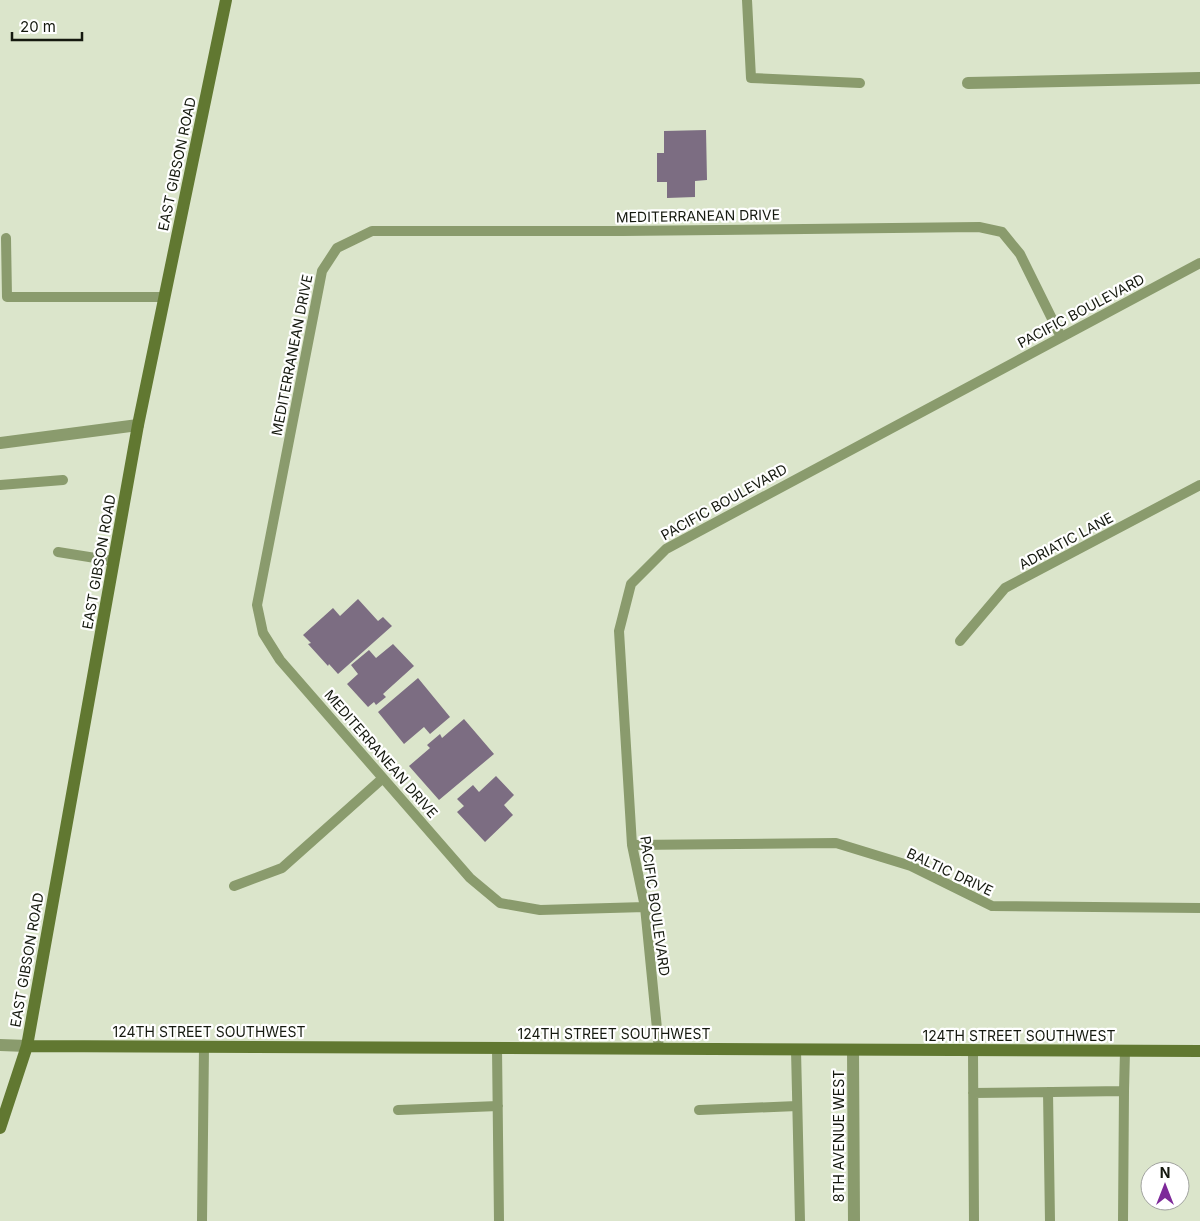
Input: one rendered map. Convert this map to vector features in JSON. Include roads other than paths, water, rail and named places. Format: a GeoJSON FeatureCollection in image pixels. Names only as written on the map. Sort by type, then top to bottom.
{"type":"FeatureCollection","features":[{"type":"Feature","properties":{"kind":"street","name":"EAST GIBSON ROAD"},"geometry":{"type":"LineString","coordinates":[[0,1128],[27,1046],[138,425],[226,0]]}},
{"type":"Feature","properties":{"kind":"street"},"geometry":{"type":"LineString","coordinates":[[968,83],[1200,78]]}},
{"type":"Feature","properties":{"kind":"street"},"geometry":{"type":"LineString","coordinates":[[0,443],[138,425]]}},
{"type":"Feature","properties":{"kind":"street"},"geometry":{"type":"LineString","coordinates":[[0,1045],[27,1046]]}},
{"type":"Feature","properties":{"kind":"street","name":"124TH STREET SOUTHWEST"},"geometry":{"type":"LineString","coordinates":[[27,1046],[1200,1051]]}},
{"type":"Feature","properties":{"kind":"street","name":"8TH AVENUE WEST"},"geometry":{"type":"LineString","coordinates":[[853,1050],[854,1221]]}},
{"type":"Feature","properties":{"kind":"lane"},"geometry":{"type":"LineString","coordinates":[[748,0],[751,78],[860,82]]}},
{"type":"Feature","properties":{"kind":"lane","name":"MEDITERRANEAN DRIVE"},"geometry":{"type":"LineString","coordinates":[[645,907],[540,910],[500,903],[470,878],[280,660],[263,633],[258,605],[322,271],[337,248],[372,231],[622,231],[979,227],[1002,232],[1020,254],[1061,337]]}},
{"type":"Feature","properties":{"kind":"lane"},"geometry":{"type":"LineString","coordinates":[[6,238],[7,297],[165,297]]}},
{"type":"Feature","properties":{"kind":"lane","name":"PACIFIC BOULEVARD"},"geometry":{"type":"LineString","coordinates":[[659,1049],[645,907],[632,845],[619,631],[631,584],[666,549],[1200,263]]}},
{"type":"Feature","properties":{"kind":"lane"},"geometry":{"type":"LineString","coordinates":[[0,485],[63,480]]}},
{"type":"Feature","properties":{"kind":"lane","name":"ADRIATIC LANE"},"geometry":{"type":"LineString","coordinates":[[960,641],[1005,588],[1200,485]]}},
{"type":"Feature","properties":{"kind":"lane"},"geometry":{"type":"LineString","coordinates":[[58,552],[114,561]]}},
{"type":"Feature","properties":{"kind":"lane"},"geometry":{"type":"LineString","coordinates":[[234,886],[282,868],[383,778]]}},
{"type":"Feature","properties":{"kind":"lane","name":"BALTIC DRIVE"},"geometry":{"type":"LineString","coordinates":[[632,845],[836,843],[911,866],[992,906],[1200,908]]}},
{"type":"Feature","properties":{"kind":"lane"},"geometry":{"type":"LineString","coordinates":[[202,1221],[204,1047]]}},
{"type":"Feature","properties":{"kind":"lane"},"geometry":{"type":"LineString","coordinates":[[497,1048],[499,1221]]}},
{"type":"Feature","properties":{"kind":"lane"},"geometry":{"type":"LineString","coordinates":[[796,1050],[800,1221]]}},
{"type":"Feature","properties":{"kind":"lane"},"geometry":{"type":"LineString","coordinates":[[973,1051],[974,1221]]}},
{"type":"Feature","properties":{"kind":"lane"},"geometry":{"type":"LineString","coordinates":[[1123,1221],[1125,1051]]}},
{"type":"Feature","properties":{"kind":"lane"},"geometry":{"type":"LineString","coordinates":[[974,1093],[1124,1091]]}},
{"type":"Feature","properties":{"kind":"lane"},"geometry":{"type":"LineString","coordinates":[[1048,1092],[1050,1221]]}},
{"type":"Feature","properties":{"kind":"lane"},"geometry":{"type":"LineString","coordinates":[[398,1110],[498,1106]]}},
{"type":"Feature","properties":{"kind":"lane"},"geometry":{"type":"LineString","coordinates":[[699,1110],[797,1106]]}}]}
